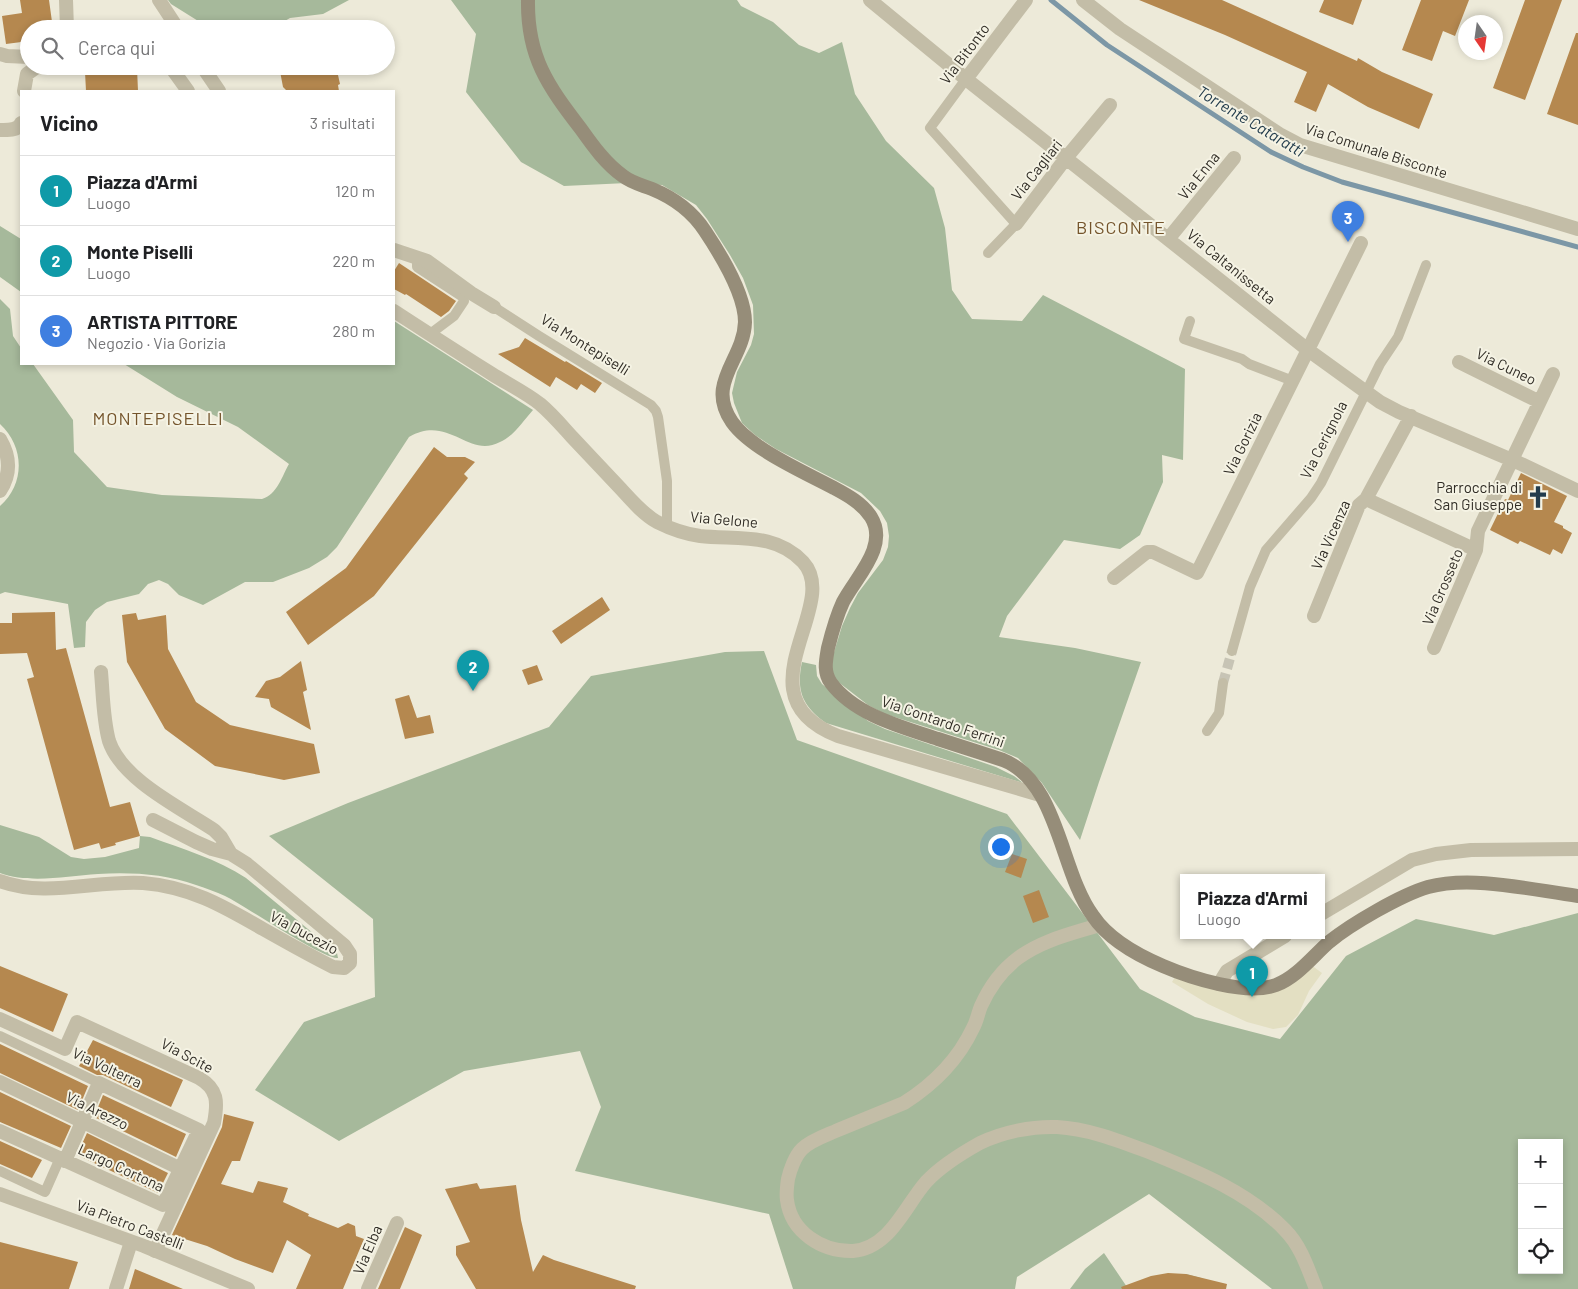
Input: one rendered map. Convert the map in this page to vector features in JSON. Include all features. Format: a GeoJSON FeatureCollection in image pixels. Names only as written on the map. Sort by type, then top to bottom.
{"type":"FeatureCollection","features":[{"type":"Feature","properties":{"kind":"main road","name":"Via Contardo Ferrini"},"geometry":{"type":"LineString","coordinates":[[528,0],[532,42],[536,59],[550,88],[591,143],[616,171],[635,183],[667,196],[690,212],[704,229],[732,280],[740,297],[745,323],[743,336],[723,384],[723,404],[733,423],[757,445],[858,502],[872,518],[876,533],[874,549],[850,590],[836,620],[826,666],[829,679],[845,696],[878,719],[1014,764],[1028,775],[1051,817],[1084,901],[1099,925],[1119,942],[1155,962],[1178,972],[1219,984],[1246,989],[1260,989],[1276,985],[1295,974],[1331,940],[1354,925],[1412,893],[1436,885],[1482,882],[1578,896]]}},
{"type":"Feature","properties":{"kind":"street"},"geometry":{"type":"LineString","coordinates":[[66,0],[67,20]]}},
{"type":"Feature","properties":{"kind":"street"},"geometry":{"type":"LineString","coordinates":[[159,0],[172,20]]}},
{"type":"Feature","properties":{"kind":"street","name":"Via Caltanissetta"},"geometry":{"type":"LineString","coordinates":[[870,0],[966,79],[1308,350],[1366,392],[1399,412],[1512,460],[1578,491]]}},
{"type":"Feature","properties":{"kind":"street","name":"Via Bitonto"},"geometry":{"type":"LineString","coordinates":[[1016,224],[930,128],[1026,0]]}},
{"type":"Feature","properties":{"kind":"street","name":"Via Comunale Bisconte"},"geometry":{"type":"LineString","coordinates":[[1083,0],[1120,29],[1281,135],[1300,145],[1578,229]]}},
{"type":"Feature","properties":{"kind":"street"},"geometry":{"type":"LineString","coordinates":[[0,54],[20,57]]}},
{"type":"Feature","properties":{"kind":"street"},"geometry":{"type":"LineString","coordinates":[[24,90],[27,75]]}},
{"type":"Feature","properties":{"kind":"street"},"geometry":{"type":"LineString","coordinates":[[176,75],[187,90]]}},
{"type":"Feature","properties":{"kind":"street"},"geometry":{"type":"LineString","coordinates":[[208,75],[218,90]]}},
{"type":"Feature","properties":{"kind":"street","name":"Via Cagliari"},"geometry":{"type":"LineString","coordinates":[[988,253],[1016,224],[1066,158],[1110,105]]}},
{"type":"Feature","properties":{"kind":"street"},"geometry":{"type":"LineString","coordinates":[[0,130],[15,129],[20,126]]}},
{"type":"Feature","properties":{"kind":"street","name":"Via Enna"},"geometry":{"type":"LineString","coordinates":[[1169,238],[1234,158]]}},
{"type":"Feature","properties":{"kind":"street","name":"Via Gorizia"},"geometry":{"type":"LineString","coordinates":[[1114,578],[1147,552],[1153,552],[1196,573],[1361,243]]}},
{"type":"Feature","properties":{"kind":"street","name":"Via Montepiselli"},"geometry":{"type":"LineString","coordinates":[[395,250],[427,261],[471,293],[651,405],[656,410],[667,481],[667,527]]}},
{"type":"Feature","properties":{"kind":"street"},"geometry":{"type":"LineString","coordinates":[[417,257],[417,267],[463,297],[464,301],[454,316],[430,334]]}},
{"type":"Feature","properties":{"kind":"street","name":"Via Cerignola"},"geometry":{"type":"LineString","coordinates":[[1232,651],[1250,587],[1266,550],[1321,484],[1380,364],[1398,337],[1426,265]]}},
{"type":"Feature","properties":{"kind":"street","name":"Via Gelone"},"geometry":{"type":"LineString","coordinates":[[395,311],[540,404],[635,504],[654,521],[684,533],[700,536],[762,539],[790,550],[807,567],[813,588],[812,600],[798,645],[792,676],[800,708],[816,725],[838,736],[1040,795]]}},
{"type":"Feature","properties":{"kind":"street"},"geometry":{"type":"LineString","coordinates":[[1190,321],[1184,338],[1242,359],[1249,364],[1293,381]]}},
{"type":"Feature","properties":{"kind":"street","name":"Via Cuneo"},"geometry":{"type":"LineString","coordinates":[[1460,362],[1538,401]]}},
{"type":"Feature","properties":{"kind":"street","name":"Via Grosseto"},"geometry":{"type":"LineString","coordinates":[[1434,648],[1476,550],[1478,531],[1538,401],[1553,374]]}},
{"type":"Feature","properties":{"kind":"street","name":"Via Vicenza"},"geometry":{"type":"LineString","coordinates":[[1314,616],[1359,505],[1366,499],[1411,416]]}},
{"type":"Feature","properties":{"kind":"street"},"geometry":{"type":"LineString","coordinates":[[0,439],[7,452],[9,466],[6,480],[0,490]]}},
{"type":"Feature","properties":{"kind":"street"},"geometry":{"type":"LineString","coordinates":[[1366,499],[1476,550]]}},
{"type":"Feature","properties":{"kind":"street"},"geometry":{"type":"LineString","coordinates":[[101,672],[107,732],[120,762],[146,785],[214,830],[221,837],[231,854]]}},
{"type":"Feature","properties":{"kind":"street"},"geometry":{"type":"LineString","coordinates":[[1207,731],[1218,713],[1223,683]]}},
{"type":"Feature","properties":{"kind":"street","name":"Via Ducezio"},"geometry":{"type":"LineString","coordinates":[[0,881],[18,886],[37,888],[108,883],[144,883],[188,892],[216,902],[333,967],[338,969],[347,966],[351,959],[344,945],[247,864],[231,854],[212,849],[153,820]]}},
{"type":"Feature","properties":{"kind":"street"},"geometry":{"type":"LineString","coordinates":[[1325,912],[1412,860],[1436,854],[1471,850],[1578,849]]}},
{"type":"Feature","properties":{"kind":"street"},"geometry":{"type":"LineString","coordinates":[[1099,925],[1040,945],[1018,958],[1001,974],[991,987],[974,1028],[954,1061],[928,1086],[904,1103],[824,1136],[801,1150],[789,1173],[787,1186],[787,1200],[797,1226],[810,1239],[822,1246],[837,1250],[854,1251],[867,1248],[881,1240],[891,1230],[928,1180],[947,1164],[981,1143],[1022,1130],[1046,1127],[1072,1129],[1110,1137],[1182,1165],[1209,1177],[1244,1197],[1287,1232],[1303,1258],[1316,1289]]}},
{"type":"Feature","properties":{"kind":"street"},"geometry":{"type":"LineString","coordinates":[[1219,984],[1227,971],[1280,939]]}},
{"type":"Feature","properties":{"kind":"street","name":"Via Scite"},"geometry":{"type":"LineString","coordinates":[[0,1019],[65,1049],[77,1022],[208,1083],[212,1089],[216,1104],[214,1122],[155,1251]]}},
{"type":"Feature","properties":{"kind":"street","name":"Via Volterra"},"geometry":{"type":"LineString","coordinates":[[0,1036],[199,1130],[181,1169]]}},
{"type":"Feature","properties":{"kind":"street","name":"Via Arezzo"},"geometry":{"type":"LineString","coordinates":[[0,1082],[181,1169]]}},
{"type":"Feature","properties":{"kind":"street"},"geometry":{"type":"LineString","coordinates":[[0,1171],[45,1192],[63,1160],[99,1083]]}},
{"type":"Feature","properties":{"kind":"street","name":"Largo Cortona"},"geometry":{"type":"LineString","coordinates":[[0,1131],[163,1206],[181,1169]]}},
{"type":"Feature","properties":{"kind":"street","name":"Via Pietro Castelli"},"geometry":{"type":"LineString","coordinates":[[0,1194],[155,1251],[248,1289]]}},
{"type":"Feature","properties":{"kind":"street","name":"Via Elba"},"geometry":{"type":"LineString","coordinates":[[368,1289],[397,1223]]}},
{"type":"Feature","properties":{"kind":"street"},"geometry":{"type":"LineString","coordinates":[[116,1289],[131,1242]]}},
{"type":"Feature","properties":{"kind":"green space"},"geometry":{"type":"Polygon","coordinates":[[[168,0],[349,0],[323,14],[287,20],[197,20],[171,4],[168,0]]]}},
{"type":"Feature","properties":{"kind":"green space"},"geometry":{"type":"Polygon","coordinates":[[[451,0],[737,0],[741,6],[773,22],[799,45],[819,53],[842,42],[855,94],[886,141],[934,188],[945,228],[952,290],[972,319],[1022,321],[1043,295],[1185,369],[1183,460],[1162,455],[1163,482],[1140,535],[1120,549],[1064,540],[1007,616],[999,637],[1075,648],[1141,662],[1080,840],[1042,783],[1018,758],[999,750],[885,714],[868,705],[837,681],[832,674],[831,662],[842,626],[858,593],[883,560],[888,547],[887,523],[880,511],[861,493],[776,449],[755,435],[742,423],[732,393],[737,372],[751,345],[754,334],[753,305],[743,278],[730,255],[696,205],[662,185],[627,183],[564,186],[521,162],[466,92],[476,34],[451,0]]]}},
{"type":"Feature","properties":{"kind":"green space"},"geometry":{"type":"Polygon","coordinates":[[[0,226],[20,238],[20,291],[0,277],[0,226]]]}},
{"type":"Feature","properties":{"kind":"green space"},"geometry":{"type":"Polygon","coordinates":[[[0,299],[10,309],[13,336],[20,346],[20,365],[34,365],[73,420],[74,452],[107,487],[162,495],[262,499],[272,494],[289,464],[238,427],[177,397],[126,365],[395,365],[395,322],[533,410],[510,436],[489,446],[468,442],[436,430],[423,431],[409,437],[337,547],[327,557],[309,568],[273,582],[245,582],[203,605],[179,595],[168,584],[159,580],[148,584],[139,594],[107,602],[95,610],[86,622],[85,647],[74,648],[68,604],[5,592],[0,594],[0,506],[14,487],[19,465],[14,443],[0,424],[0,299]]]}},
{"type":"Feature","properties":{"kind":"green space"},"geometry":{"type":"Polygon","coordinates":[[[764,651],[797,740],[1007,814],[1140,989],[1195,1017],[1280,1039],[1346,956],[1416,919],[1494,935],[1578,913],[1578,1289],[1272,1289],[1149,1194],[1017,1277],[1015,1289],[793,1289],[769,1214],[575,1171],[601,1107],[580,1051],[464,1071],[339,1141],[255,1090],[304,1022],[375,997],[373,919],[269,836],[348,803],[549,727],[591,676],[725,652],[764,651]]]}},
{"type":"Feature","properties":{"kind":"green space"},"geometry":{"type":"Polygon","coordinates":[[[802,662],[816,665],[817,676],[822,684],[868,721],[885,729],[996,767],[1023,783],[826,723],[811,710],[803,697],[800,681],[802,662]]]}},
{"type":"Feature","properties":{"kind":"green space"},"geometry":{"type":"Polygon","coordinates":[[[0,825],[39,837],[71,857],[84,859],[105,857],[139,848],[140,836],[150,837],[200,855],[246,878],[337,953],[338,958],[301,942],[225,896],[184,881],[160,876],[123,873],[36,879],[0,873],[0,825]]]}},
{"type":"Feature","properties":{"kind":"green space"},"geometry":{"type":"Polygon","coordinates":[[[1104,1253],[1127,1287],[1186,1274],[1201,1278],[1222,1289],[1070,1289],[1085,1269],[1104,1253]]]}},
{"type":"Feature","properties":{"kind":"shaded area"},"geometry":{"type":"Polygon","coordinates":[[[1307,962],[1322,973],[1309,991],[1298,1015],[1286,1027],[1273,1029],[1247,1022],[1208,1004],[1172,982],[1178,972],[1260,989],[1307,962]]]}},
{"type":"Feature","properties":{"kind":"building"},"geometry":{"type":"Polygon","coordinates":[[[20,0],[49,0],[52,20],[20,20],[20,42],[6,44],[2,16],[22,13],[20,0]]]}},
{"type":"Feature","properties":{"kind":"building"},"geometry":{"type":"Polygon","coordinates":[[[1139,0],[1222,0],[1357,61],[1358,58],[1382,72],[1433,94],[1419,129],[1368,107],[1328,84],[1316,112],[1294,102],[1307,72],[1225,35],[1139,0]]]}},
{"type":"Feature","properties":{"kind":"building"},"geometry":{"type":"Polygon","coordinates":[[[1324,0],[1362,0],[1353,25],[1319,12],[1324,0]]]}},
{"type":"Feature","properties":{"kind":"building"},"geometry":{"type":"Polygon","coordinates":[[[1421,0],[1469,0],[1463,15],[1458,15],[1458,28],[1455,36],[1443,31],[1432,61],[1402,50],[1421,0]]]}},
{"type":"Feature","properties":{"kind":"building"},"geometry":{"type":"Polygon","coordinates":[[[1525,0],[1562,0],[1525,100],[1493,88],[1525,0]]]}},
{"type":"Feature","properties":{"kind":"building"},"geometry":{"type":"Polygon","coordinates":[[[1576,33],[1578,33],[1578,125],[1547,114],[1576,33]]]}},
{"type":"Feature","properties":{"kind":"building"},"geometry":{"type":"Polygon","coordinates":[[[85,75],[137,75],[138,90],[86,90],[85,75]]]}},
{"type":"Feature","properties":{"kind":"building"},"geometry":{"type":"Polygon","coordinates":[[[281,75],[338,75],[340,84],[338,85],[339,90],[286,90],[283,87],[281,75]]]}},
{"type":"Feature","properties":{"kind":"building"},"geometry":{"type":"Polygon","coordinates":[[[399,263],[456,301],[449,311],[441,317],[406,294],[395,290],[395,269],[399,263]]]}},
{"type":"Feature","properties":{"kind":"building"},"geometry":{"type":"Polygon","coordinates":[[[525,338],[602,383],[595,393],[581,384],[577,390],[556,377],[550,387],[498,354],[519,347],[525,338]]]}},
{"type":"Feature","properties":{"kind":"building"},"geometry":{"type":"Polygon","coordinates":[[[434,447],[447,457],[465,457],[475,462],[464,474],[468,478],[374,596],[308,645],[286,612],[346,568],[434,447]]]}},
{"type":"Feature","properties":{"kind":"building"},"geometry":{"type":"Polygon","coordinates":[[[1521,473],[1567,496],[1554,522],[1572,533],[1562,554],[1553,549],[1550,555],[1520,541],[1518,544],[1490,530],[1505,499],[1508,500],[1521,473]]]}},
{"type":"Feature","properties":{"kind":"building"},"geometry":{"type":"Polygon","coordinates":[[[602,597],[610,610],[561,644],[552,631],[602,597]]]}},
{"type":"Feature","properties":{"kind":"building"},"geometry":{"type":"Polygon","coordinates":[[[55,612],[56,650],[66,648],[110,807],[130,802],[140,836],[101,849],[99,843],[74,850],[27,679],[34,677],[27,653],[0,654],[0,623],[12,623],[12,613],[55,612]]]}},
{"type":"Feature","properties":{"kind":"building"},"geometry":{"type":"Polygon","coordinates":[[[136,613],[138,620],[166,615],[168,649],[196,702],[230,725],[314,744],[320,773],[284,780],[215,766],[165,729],[127,662],[122,615],[136,613]]]}},
{"type":"Feature","properties":{"kind":"building"},"geometry":{"type":"Polygon","coordinates":[[[301,661],[307,690],[303,692],[311,730],[271,707],[269,699],[255,697],[266,681],[280,677],[301,661]]]}},
{"type":"Feature","properties":{"kind":"building"},"geometry":{"type":"Polygon","coordinates":[[[537,665],[543,680],[528,685],[522,670],[537,665]]]}},
{"type":"Feature","properties":{"kind":"building"},"geometry":{"type":"Polygon","coordinates":[[[409,695],[417,718],[430,715],[434,733],[405,739],[395,699],[409,695]]]}},
{"type":"Feature","properties":{"kind":"building"},"geometry":{"type":"Polygon","coordinates":[[[1012,854],[1027,859],[1021,878],[1005,872],[1012,854]]]}},
{"type":"Feature","properties":{"kind":"building"},"geometry":{"type":"Polygon","coordinates":[[[1039,890],[1049,917],[1033,923],[1023,896],[1039,890]]]}},
{"type":"Feature","properties":{"kind":"building"},"geometry":{"type":"Polygon","coordinates":[[[0,966],[68,994],[53,1032],[0,1008],[0,966]]]}},
{"type":"Feature","properties":{"kind":"building"},"geometry":{"type":"Polygon","coordinates":[[[93,1040],[183,1080],[171,1107],[103,1075],[97,1075],[79,1066],[93,1040]]]}},
{"type":"Feature","properties":{"kind":"building"},"geometry":{"type":"Polygon","coordinates":[[[0,1044],[88,1086],[78,1110],[0,1073],[0,1044]]]}},
{"type":"Feature","properties":{"kind":"building"},"geometry":{"type":"Polygon","coordinates":[[[0,1092],[71,1126],[61,1148],[0,1122],[0,1092]]]}},
{"type":"Feature","properties":{"kind":"building"},"geometry":{"type":"Polygon","coordinates":[[[103,1095],[186,1134],[176,1157],[94,1117],[103,1095]]]}},
{"type":"Feature","properties":{"kind":"building"},"geometry":{"type":"Polygon","coordinates":[[[224,1114],[254,1122],[240,1161],[232,1161],[221,1184],[253,1193],[258,1181],[288,1188],[283,1202],[309,1214],[308,1216],[338,1228],[348,1223],[355,1226],[356,1236],[364,1239],[343,1289],[296,1289],[311,1255],[287,1240],[273,1273],[207,1246],[172,1235],[222,1127],[224,1114]]]}},
{"type":"Feature","properties":{"kind":"building"},"geometry":{"type":"Polygon","coordinates":[[[87,1133],[168,1173],[158,1193],[77,1155],[87,1133]]]}},
{"type":"Feature","properties":{"kind":"building"},"geometry":{"type":"Polygon","coordinates":[[[0,1141],[42,1160],[32,1178],[0,1164],[0,1141]]]}},
{"type":"Feature","properties":{"kind":"building"},"geometry":{"type":"Polygon","coordinates":[[[477,1183],[480,1189],[516,1185],[521,1220],[533,1272],[543,1255],[636,1286],[635,1289],[476,1289],[456,1255],[456,1246],[470,1242],[445,1189],[477,1183]]]}},
{"type":"Feature","properties":{"kind":"building"},"geometry":{"type":"Polygon","coordinates":[[[405,1227],[422,1235],[400,1289],[378,1289],[405,1227]]]}},
{"type":"Feature","properties":{"kind":"building"},"geometry":{"type":"Polygon","coordinates":[[[0,1242],[78,1262],[69,1289],[0,1289],[0,1242]]]}},
{"type":"Feature","properties":{"kind":"building"},"geometry":{"type":"Polygon","coordinates":[[[135,1269],[183,1289],[129,1289],[135,1269]]]}},
{"type":"Feature","properties":{"kind":"building"},"geometry":{"type":"Polygon","coordinates":[[[1168,1273],[1186,1274],[1227,1284],[1226,1289],[1122,1289],[1121,1287],[1151,1276],[1168,1273]]]}},
{"type":"Feature","properties":{"kind":"waterway","name":"Torrente Cataratti"},"geometry":{"type":"LineString","coordinates":[[1051,0],[1107,45],[1271,152],[1303,167],[1342,182],[1578,247]]}},
{"type":"Feature","properties":{"kind":"tunnel"},"geometry":{"type":"LineString","coordinates":[[1223,683],[1232,651]]}},
{"type":"Feature","properties":{"kind":"place","name":"ARTISTA PITTORE"},"geometry":{"type":"Point","coordinates":[1348,242]}},
{"type":"Feature","properties":{"kind":"place","name":"Parrocchia di San Giuseppe"},"geometry":{"type":"Point","coordinates":[1538,497]}},
{"type":"Feature","properties":{"kind":"place","name":"Monte Piselli"},"geometry":{"type":"Point","coordinates":[473,691]}},
{"type":"Feature","properties":{"kind":"place","name":"Piazza d'Armi"},"geometry":{"type":"Point","coordinates":[1252,997]}},
{"type":"Feature","properties":{"kind":"district","name":"BISCONTE"},"geometry":{"type":"Point","coordinates":[1121,228]}},
{"type":"Feature","properties":{"kind":"district","name":"MONTEPISELLI"},"geometry":{"type":"Point","coordinates":[158,419]}}]}
